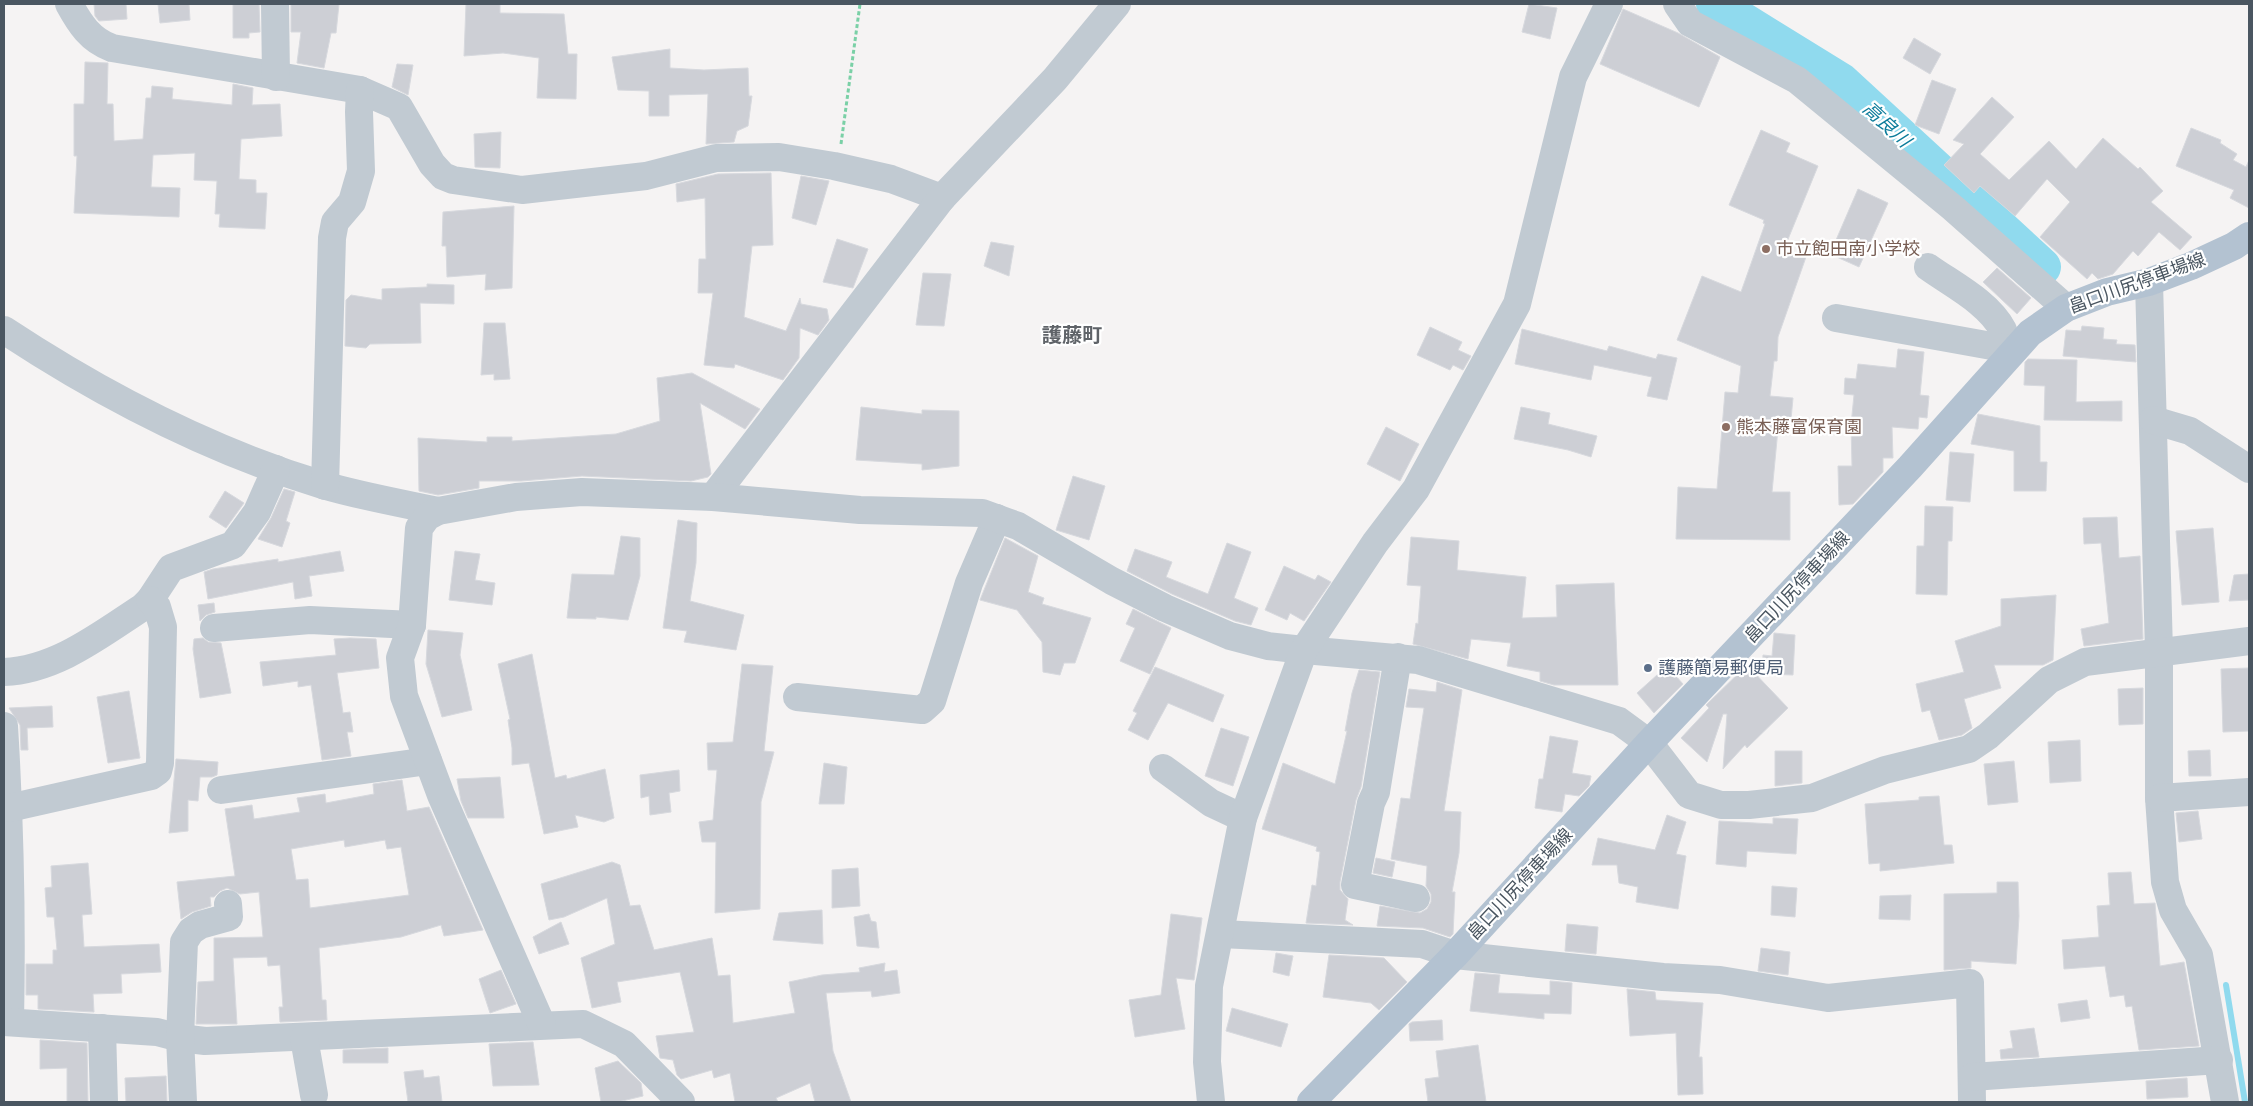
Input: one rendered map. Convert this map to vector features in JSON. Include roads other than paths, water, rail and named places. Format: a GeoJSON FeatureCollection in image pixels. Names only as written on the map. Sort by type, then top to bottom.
{"type":"FeatureCollection","features":[{"type":"Feature","properties":{"kind":"main road","name":"畠口川尻停車場線"},"geometry":{"type":"LineString","coordinates":[[1311,1102],[1455,954],[1650,743],[1910,467],[2006,348],[2066,308],[2106,292],[2148,282],[2234,246],[2249,236]]}},
{"type":"Feature","properties":{"kind":"street"},"geometry":{"type":"LineString","coordinates":[[70,4],[83,29],[102,44],[276,77],[360,90],[399,107],[432,164],[443,176],[453,180],[522,190],[646,176],[716,158],[780,157],[834,166],[890,179],[942,198]]}},
{"type":"Feature","properties":{"kind":"street"},"geometry":{"type":"LineString","coordinates":[[275,4],[276,77]]}},
{"type":"Feature","properties":{"kind":"street"},"geometry":{"type":"LineString","coordinates":[[712,498],[942,198],[1055,79],[1117,4]]}},
{"type":"Feature","properties":{"kind":"street"},"geometry":{"type":"LineString","coordinates":[[1211,1102],[1207,1062],[1209,986],[1243,818],[1304,650],[1375,543],[1416,489],[1517,304],[1574,76],[1609,4]]}},
{"type":"Feature","properties":{"kind":"street"},"geometry":{"type":"LineString","coordinates":[[1677,4],[1690,23],[1797,80],[1953,208],[2066,308]]}},
{"type":"Feature","properties":{"kind":"street"},"geometry":{"type":"LineString","coordinates":[[324,486],[332,238],[335,222],[352,202],[362,171],[359,112],[360,90]]}},
{"type":"Feature","properties":{"kind":"street"},"geometry":{"type":"LineString","coordinates":[[1836,318],[2006,348],[2003,330],[1986,308],[1928,267]]}},
{"type":"Feature","properties":{"kind":"street"},"geometry":{"type":"LineString","coordinates":[[2148,282],[2159,652],[2159,798],[2165,882],[2173,910],[2199,955],[2225,1102]]}},
{"type":"Feature","properties":{"kind":"street"},"geometry":{"type":"LineString","coordinates":[[4,330],[49,359],[175,430],[324,486],[438,511]]}},
{"type":"Feature","properties":{"kind":"street"},"geometry":{"type":"LineString","coordinates":[[2153,420],[2190,431],[2249,469]]}},
{"type":"Feature","properties":{"kind":"street"},"geometry":{"type":"LineString","coordinates":[[4,672],[34,668],[60,658],[138,610],[150,600],[171,568],[233,545],[257,512],[276,469]]}},
{"type":"Feature","properties":{"kind":"street"},"geometry":{"type":"LineString","coordinates":[[542,1025],[428,762],[404,696],[400,658],[412,625],[419,528],[427,517],[438,511],[516,497],[582,492],[712,498],[860,510],[982,513],[1018,526],[1112,581],[1165,608],[1230,636],[1268,646],[1418,660],[1619,721],[1650,743],[1689,795],[1721,805],[1749,805],[1812,798],[1885,770],[1969,749],[1988,736],[2049,680],[2085,662],[2249,641]]}},
{"type":"Feature","properties":{"kind":"street"},"geometry":{"type":"LineString","coordinates":[[797,696],[922,710],[927,708],[932,701],[969,583],[997,518]]}},
{"type":"Feature","properties":{"kind":"street"},"geometry":{"type":"LineString","coordinates":[[7,819],[151,776],[158,771],[160,763],[163,627],[157,607],[150,600]]}},
{"type":"Feature","properties":{"kind":"street"},"geometry":{"type":"LineString","coordinates":[[214,628],[310,620],[412,625]]}},
{"type":"Feature","properties":{"kind":"street"},"geometry":{"type":"LineString","coordinates":[[1398,657],[1376,792],[1371,803],[1355,885],[1416,898]]}},
{"type":"Feature","properties":{"kind":"street"},"geometry":{"type":"LineString","coordinates":[[4,726],[7,819],[7,1022],[157,1032],[180,1038],[205,1041],[582,1024],[624,1044],[681,1102]]}},
{"type":"Feature","properties":{"kind":"street"},"geometry":{"type":"LineString","coordinates":[[221,790],[428,762]]}},
{"type":"Feature","properties":{"kind":"street"},"geometry":{"type":"LineString","coordinates":[[1163,768],[1211,803],[1243,818]]}},
{"type":"Feature","properties":{"kind":"street"},"geometry":{"type":"LineString","coordinates":[[2159,798],[2249,792]]}},
{"type":"Feature","properties":{"kind":"street"},"geometry":{"type":"LineString","coordinates":[[183,1102],[180,1038],[184,942],[191,931],[200,925],[229,918],[228,904]]}},
{"type":"Feature","properties":{"kind":"street"},"geometry":{"type":"LineString","coordinates":[[1221,934],[1422,944],[1455,954],[1664,977],[1720,980],[1828,998],[1970,983],[1972,1090],[2219,1060]]}},
{"type":"Feature","properties":{"kind":"street"},"geometry":{"type":"LineString","coordinates":[[102,1028],[104,1102]]}},
{"type":"Feature","properties":{"kind":"street"},"geometry":{"type":"LineString","coordinates":[[304,1038],[314,1095]]}},
{"type":"Feature","properties":{"kind":"waterway","name":"高良川"},"geometry":{"type":"LineString","coordinates":[[1715,4],[1841,82],[2042,267]]}},
{"type":"Feature","properties":{"kind":"waterway"},"geometry":{"type":"LineString","coordinates":[[2226,985],[2245,1102]]}},
{"type":"Feature","properties":{"kind":"place","name":"市立飽田南小学校"},"geometry":{"type":"Point","coordinates":[1766,249]}},
{"type":"Feature","properties":{"kind":"place","name":"熊本藤富保育園"},"geometry":{"type":"Point","coordinates":[1726,427]}},
{"type":"Feature","properties":{"kind":"place","name":"護藤簡易郵便局"},"geometry":{"type":"Point","coordinates":[1648,668]}},
{"type":"Feature","properties":{"kind":"district","name":"護藤町"},"geometry":{"type":"Point","coordinates":[1072,335]}}]}
